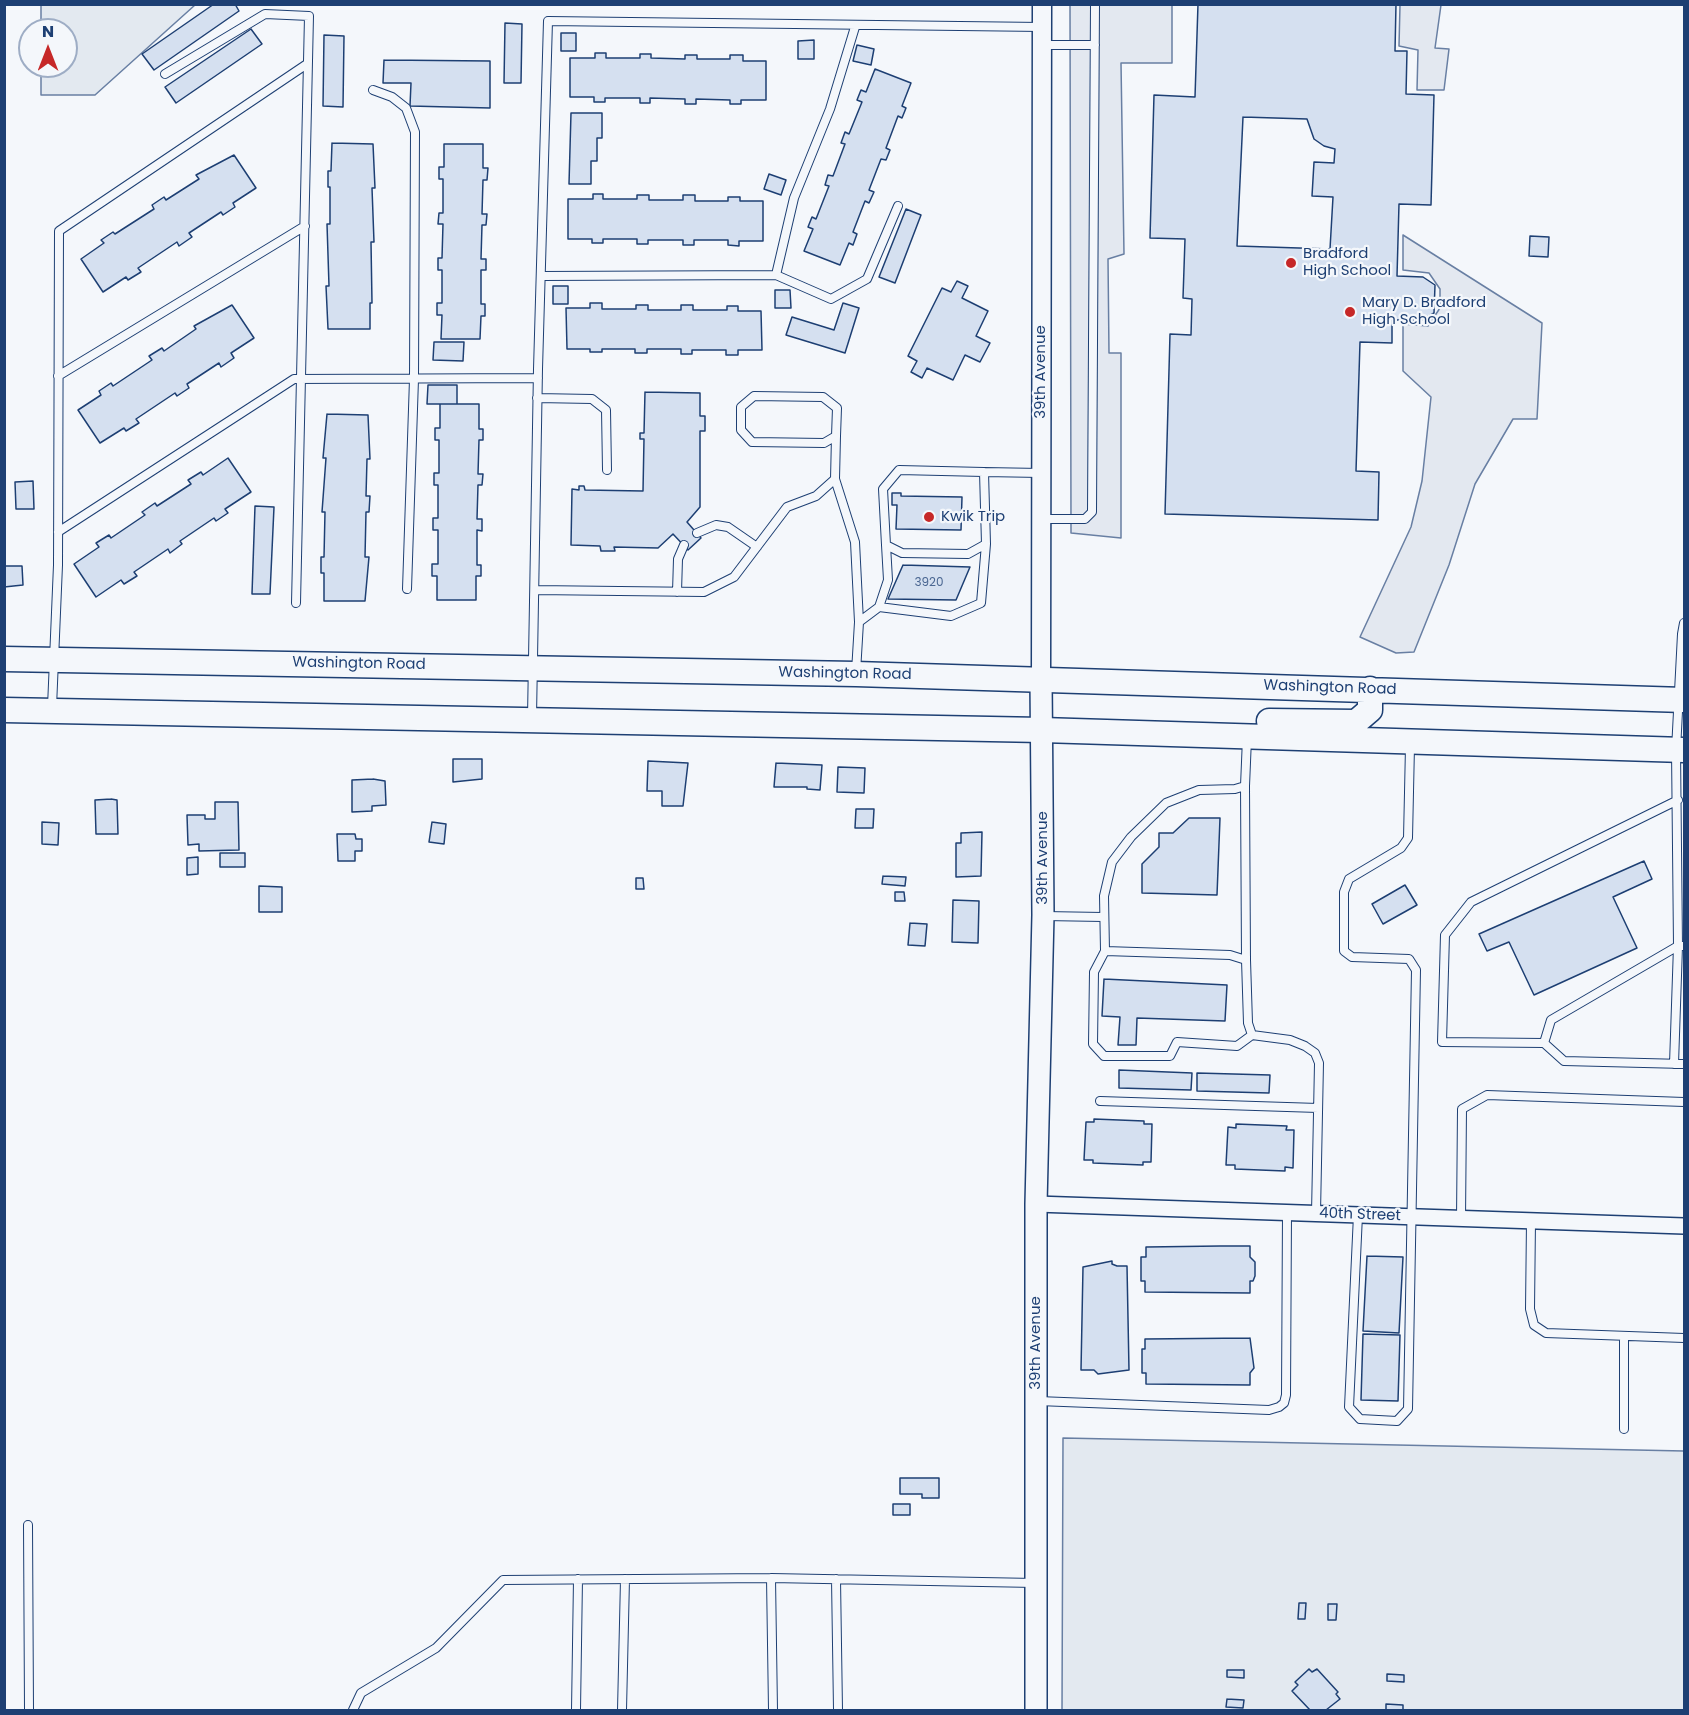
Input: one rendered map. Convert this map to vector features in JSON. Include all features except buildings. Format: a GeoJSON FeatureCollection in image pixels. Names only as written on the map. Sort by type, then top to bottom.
{"type":"FeatureCollection","features":[{"type":"Feature","properties":{"kind":"main road","name":"Washington Road"},"geometry":{"type":"LineString","coordinates":[[4,659],[534,666],[1041,679],[1682,700]]}},
{"type":"Feature","properties":{"kind":"main road","name":"39th Avenue"},"geometry":{"type":"LineString","coordinates":[[1036,1710],[1036,1204],[1043,915],[1041,679]]}},
{"type":"Feature","properties":{"kind":"main road"},"geometry":{"type":"LineString","coordinates":[[1239,736],[1271,721],[1356,722],[1370,710],[1370,689]]}},
{"type":"Feature","properties":{"kind":"main road"},"geometry":{"type":"LineString","coordinates":[[4,710],[532,718],[1042,730],[1680,750]]}},
{"type":"Feature","properties":{"kind":"street","name":"39th Avenue"},"geometry":{"type":"LineString","coordinates":[[1041,4],[1041,679]]}},
{"type":"Feature","properties":{"kind":"street","name":"40th Street"},"geometry":{"type":"LineString","coordinates":[[1036,1204],[1684,1226]]}},
{"type":"Feature","properties":{"kind":"lane"},"geometry":{"type":"LineString","coordinates":[[1040,519],[1085,519],[1092,512],[1095,4]]}},
{"type":"Feature","properties":{"kind":"lane"},"geometry":{"type":"LineString","coordinates":[[165,74],[265,14],[309,16],[303,379],[296,603]]}},
{"type":"Feature","properties":{"kind":"lane"},"geometry":{"type":"LineString","coordinates":[[532,718],[537,378],[548,21],[855,27],[1042,36],[1095,45]]}},
{"type":"Feature","properties":{"kind":"lane"},"geometry":{"type":"LineString","coordinates":[[776,275],[794,198],[830,109],[855,27]]}},
{"type":"Feature","properties":{"kind":"lane"},"geometry":{"type":"LineString","coordinates":[[52,711],[58,532],[59,231],[307,64]]}},
{"type":"Feature","properties":{"kind":"lane"},"geometry":{"type":"LineString","coordinates":[[373,90],[392,97],[406,108],[415,132],[414,379],[407,589]]}},
{"type":"Feature","properties":{"kind":"lane"},"geometry":{"type":"LineString","coordinates":[[541,276],[776,275],[831,299],[856,288],[867,279],[898,206]]}},
{"type":"Feature","properties":{"kind":"lane"},"geometry":{"type":"LineString","coordinates":[[58,376],[305,226]]}},
{"type":"Feature","properties":{"kind":"lane"},"geometry":{"type":"LineString","coordinates":[[58,532],[294,379],[537,378]]}},
{"type":"Feature","properties":{"kind":"lane"},"geometry":{"type":"LineString","coordinates":[[836,436],[824,443],[752,442],[741,430],[741,407],[754,396],[823,397],[837,408],[836,479],[855,542],[859,622],[856,674]]}},
{"type":"Feature","properties":{"kind":"lane"},"geometry":{"type":"LineString","coordinates":[[537,398],[592,399],[606,410],[607,470]]}},
{"type":"Feature","properties":{"kind":"lane"},"geometry":{"type":"LineString","coordinates":[[859,622],[879,607],[888,580],[883,489],[898,470],[1041,473]]}},
{"type":"Feature","properties":{"kind":"lane"},"geometry":{"type":"LineString","coordinates":[[879,607],[951,616],[981,603],[986,544],[984,472]]}},
{"type":"Feature","properties":{"kind":"lane"},"geometry":{"type":"LineString","coordinates":[[535,590],[704,592],[734,577],[787,507],[816,496],[836,479]]}},
{"type":"Feature","properties":{"kind":"lane"},"geometry":{"type":"LineString","coordinates":[[697,533],[716,525],[728,528],[757,547]]}},
{"type":"Feature","properties":{"kind":"lane"},"geometry":{"type":"LineString","coordinates":[[886,545],[902,553],[968,554],[986,544]]}},
{"type":"Feature","properties":{"kind":"lane"},"geometry":{"type":"LineString","coordinates":[[677,592],[678,559],[684,546]]}},
{"type":"Feature","properties":{"kind":"lane"},"geometry":{"type":"LineString","coordinates":[[1674,1064],[1681,946],[1678,800],[1684,623]]}},
{"type":"Feature","properties":{"kind":"lane"},"geometry":{"type":"LineString","coordinates":[[1239,736],[1245,786],[1246,960],[1248,1023],[1252,1035]]}},
{"type":"Feature","properties":{"kind":"lane"},"geometry":{"type":"LineString","coordinates":[[1358,1215],[1349,1407],[1360,1419],[1397,1421],[1408,1409],[1416,970],[1409,959],[1352,957],[1344,951],[1344,892],[1349,879],[1401,848],[1408,838],[1410,741]]}},
{"type":"Feature","properties":{"kind":"lane"},"geometry":{"type":"LineString","coordinates":[[1245,786],[1235,789],[1199,790],[1166,803],[1131,837],[1112,862],[1103,917],[1104,951],[1094,972],[1093,1044],[1104,1056],[1170,1056],[1177,1042],[1237,1046],[1252,1035],[1290,1040],[1315,1053],[1319,1063],[1316,1213]]}},
{"type":"Feature","properties":{"kind":"lane"},"geometry":{"type":"LineString","coordinates":[[1678,800],[1471,902],[1445,935],[1442,1042],[1544,1043],[1564,1061],[1684,1064]]}},
{"type":"Feature","properties":{"kind":"lane"},"geometry":{"type":"LineString","coordinates":[[1043,915],[1103,917]]}},
{"type":"Feature","properties":{"kind":"lane"},"geometry":{"type":"LineString","coordinates":[[1544,1043],[1551,1020],[1681,946]]}},
{"type":"Feature","properties":{"kind":"lane"},"geometry":{"type":"LineString","coordinates":[[1104,951],[1230,955],[1246,960]]}},
{"type":"Feature","properties":{"kind":"lane"},"geometry":{"type":"LineString","coordinates":[[1461,1219],[1462,1109],[1487,1095],[1684,1102]]}},
{"type":"Feature","properties":{"kind":"lane"},"geometry":{"type":"LineString","coordinates":[[1100,1101],[1318,1108]]}},
{"type":"Feature","properties":{"kind":"lane"},"geometry":{"type":"LineString","coordinates":[[1036,1401],[1269,1410],[1279,1407],[1284,1403],[1286,1395],[1287,1213]]}},
{"type":"Feature","properties":{"kind":"lane"},"geometry":{"type":"LineString","coordinates":[[1531,1221],[1530,1309],[1534,1325],[1546,1333],[1684,1338]]}},
{"type":"Feature","properties":{"kind":"lane"},"geometry":{"type":"LineString","coordinates":[[1624,1336],[1624,1429]]}},
{"type":"Feature","properties":{"kind":"lane"},"geometry":{"type":"LineString","coordinates":[[28,1525],[29,1710]]}},
{"type":"Feature","properties":{"kind":"lane"},"geometry":{"type":"LineString","coordinates":[[353,1710],[361,1693],[436,1648],[503,1580],[771,1578],[1036,1583]]}},
{"type":"Feature","properties":{"kind":"lane"},"geometry":{"type":"LineString","coordinates":[[771,1578],[773,1710]]}},
{"type":"Feature","properties":{"kind":"lane"},"geometry":{"type":"LineString","coordinates":[[576,1710],[578,1579]]}},
{"type":"Feature","properties":{"kind":"lane"},"geometry":{"type":"LineString","coordinates":[[622,1710],[625,1579]]}},
{"type":"Feature","properties":{"kind":"lane"},"geometry":{"type":"LineString","coordinates":[[836,1579],[838,1710]]}},
{"type":"Feature","properties":{"kind":"shaded area"},"geometry":{"type":"Polygon","coordinates":[[[41,4],[195,5],[95,95],[41,95],[41,78],[78,78],[78,18],[41,18],[41,4]]]}},
{"type":"Feature","properties":{"kind":"shaded area"},"geometry":{"type":"Polygon","coordinates":[[[1070,5],[1172,5],[1172,63],[1121,63],[1124,254],[1108,259],[1109,353],[1121,353],[1121,538],[1071,533],[1070,5]]]}},
{"type":"Feature","properties":{"kind":"shaded area"},"geometry":{"type":"Polygon","coordinates":[[[1400,5],[1441,5],[1435,48],[1449,49],[1444,90],[1417,90],[1418,50],[1399,46],[1400,5]]]}},
{"type":"Feature","properties":{"kind":"shaded area"},"geometry":{"type":"Polygon","coordinates":[[[1403,235],[1542,323],[1537,419],[1513,419],[1475,484],[1449,565],[1414,652],[1396,653],[1360,637],[1411,527],[1422,481],[1431,397],[1403,371],[1403,324],[1428,326],[1440,308],[1440,289],[1429,273],[1403,270],[1403,235]]]}},
{"type":"Feature","properties":{"kind":"shaded area"},"geometry":{"type":"Polygon","coordinates":[[[1063,1438],[1684,1451],[1684,1710],[1062,1710],[1063,1438]]]}},
{"type":"Feature","properties":{"kind":"place","name":"Bradford High School"},"geometry":{"type":"Point","coordinates":[1291,263]}},
{"type":"Feature","properties":{"kind":"place","name":"Mary D. Bradford High School"},"geometry":{"type":"Point","coordinates":[1350,312]}},
{"type":"Feature","properties":{"kind":"place","name":"Kwik Trip"},"geometry":{"type":"Point","coordinates":[929,517]}}]}
